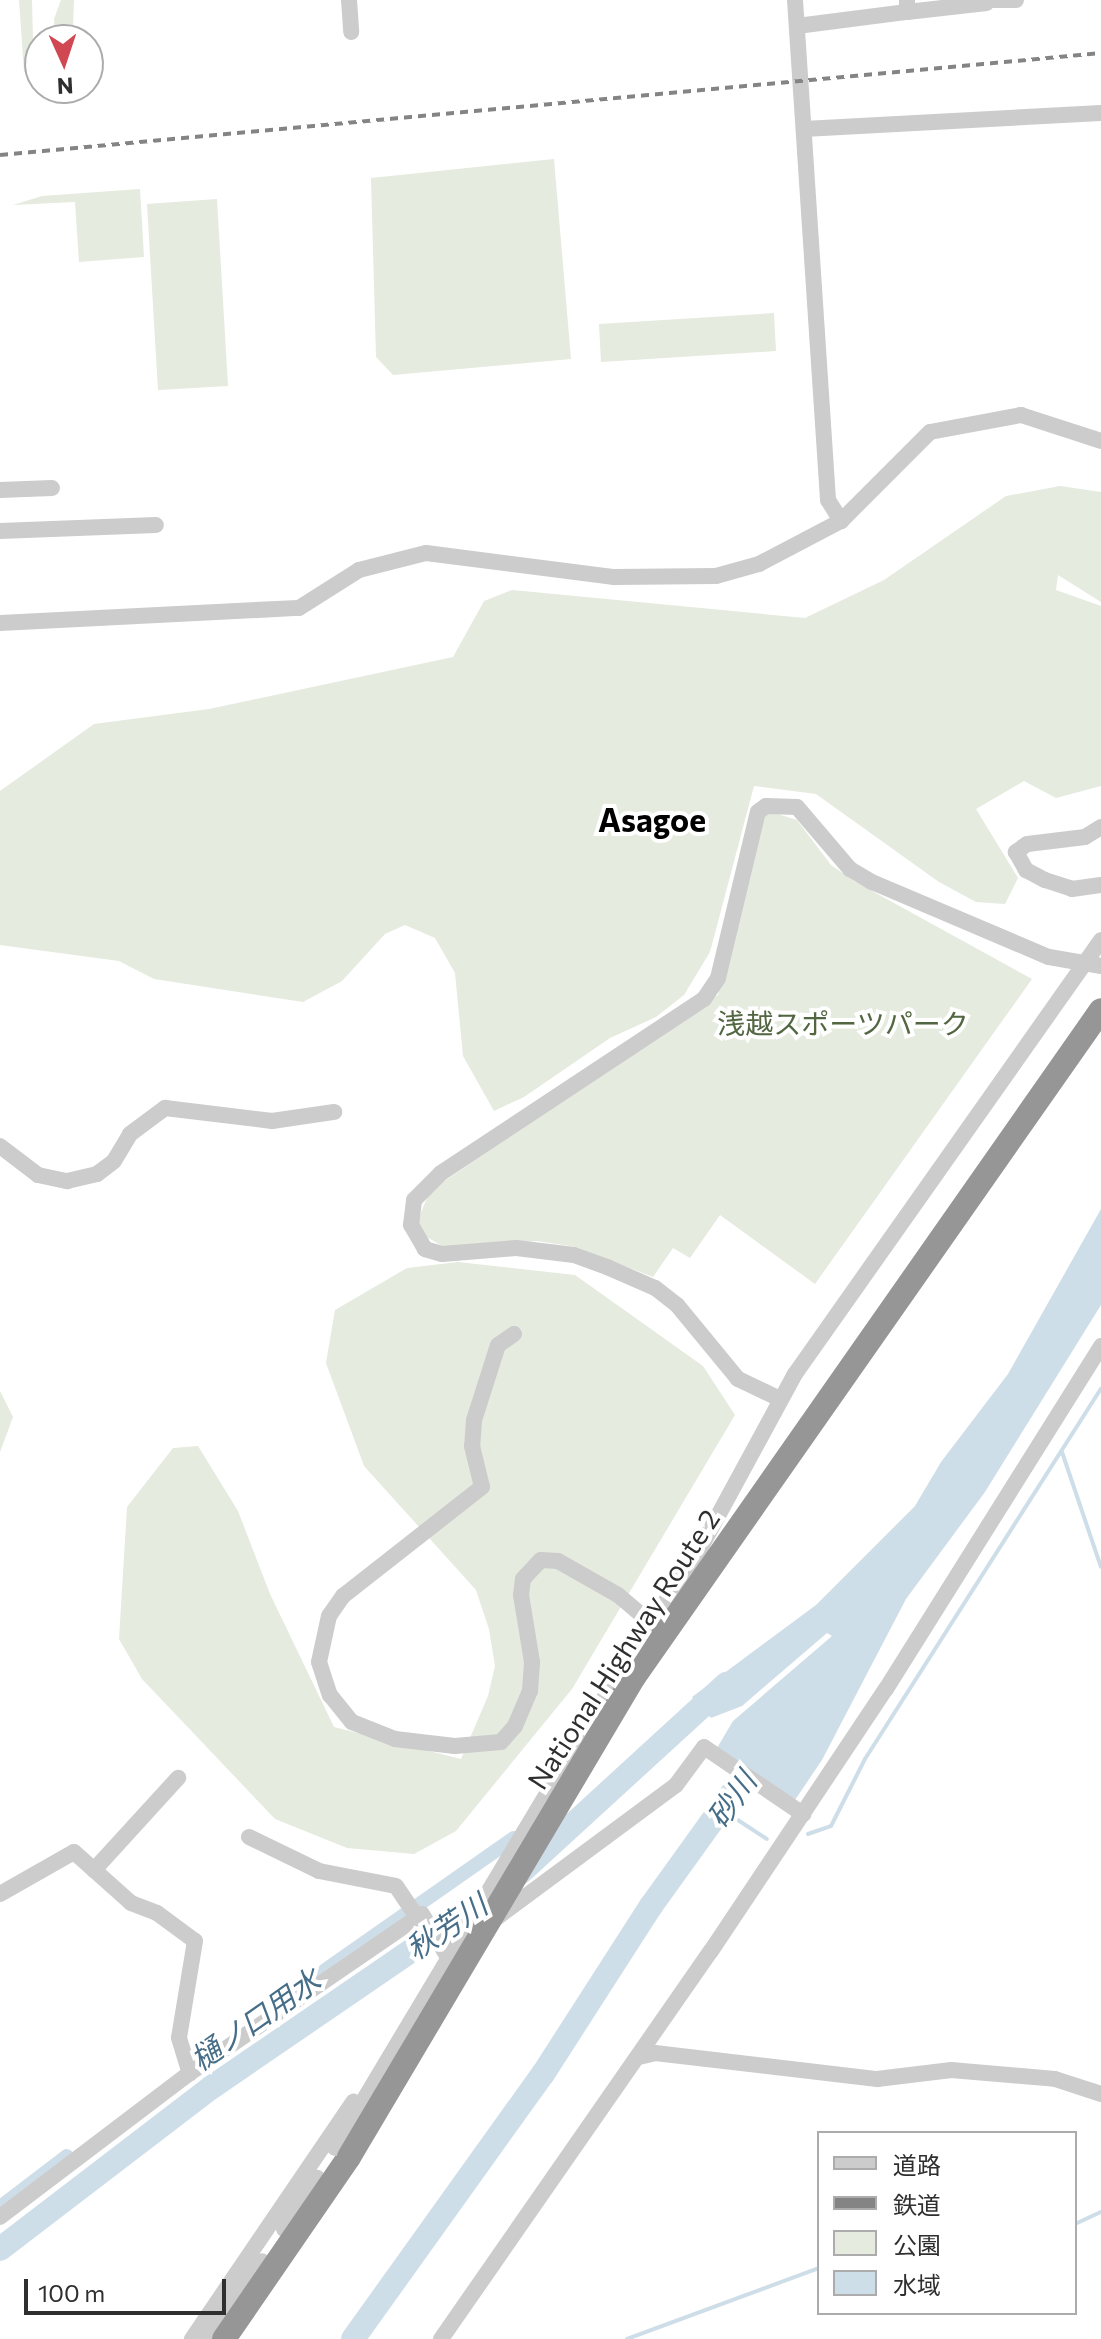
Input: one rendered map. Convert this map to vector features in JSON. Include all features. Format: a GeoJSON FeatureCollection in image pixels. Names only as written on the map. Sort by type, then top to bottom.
{"type":"FeatureCollection","features":[{"type":"Feature","properties":{"kind":"highway","name":"National Highway Route 2"},"geometry":{"type":"LineString","coordinates":[[224,2339],[342,2152],[627,1674],[1101,1010]]}},
{"type":"Feature","properties":{"kind":"street"},"geometry":{"type":"LineString","coordinates":[[349,0],[351,32]]}},
{"type":"Feature","properties":{"kind":"street"},"geometry":{"type":"LineString","coordinates":[[795,0],[828,500],[841,521]]}},
{"type":"Feature","properties":{"kind":"street"},"geometry":{"type":"LineString","coordinates":[[797,26],[907,6],[1016,0]]}},
{"type":"Feature","properties":{"kind":"street"},"geometry":{"type":"LineString","coordinates":[[804,129],[1101,113]]}},
{"type":"Feature","properties":{"kind":"street"},"geometry":{"type":"LineString","coordinates":[[0,623],[299,608],[359,570],[426,553],[614,577],[716,576],[759,564],[841,521],[930,432],[1021,415],[1101,441]]}},
{"type":"Feature","properties":{"kind":"street"},"geometry":{"type":"LineString","coordinates":[[0,490],[52,488]]}},
{"type":"Feature","properties":{"kind":"street"},"geometry":{"type":"LineString","coordinates":[[0,531],[156,525]]}},
{"type":"Feature","properties":{"kind":"street"},"geometry":{"type":"LineString","coordinates":[[780,1399],[738,1379],[677,1305],[655,1288],[574,1255],[516,1248],[442,1254],[425,1249],[411,1225],[414,1200],[441,1173],[704,999],[718,978],[758,812],[766,806],[797,807],[850,869],[872,882],[1049,957],[1101,966]]}},
{"type":"Feature","properties":{"kind":"street"},"geometry":{"type":"LineString","coordinates":[[1101,827],[1085,837],[1027,844],[1016,852],[1026,870],[1045,880],[1072,889],[1101,885]]}},
{"type":"Feature","properties":{"kind":"street"},"geometry":{"type":"LineString","coordinates":[[627,1674],[650,1622],[701,1547],[780,1399],[1101,940]]}},
{"type":"Feature","properties":{"kind":"street"},"geometry":{"type":"LineString","coordinates":[[0,1146],[38,1175],[67,1181],[97,1174],[114,1161],[130,1134],[165,1108],[272,1121],[334,1112]]}},
{"type":"Feature","properties":{"kind":"street"},"geometry":{"type":"LineString","coordinates":[[514,1334],[498,1345],[474,1420],[472,1446],[482,1487],[343,1596],[329,1616],[319,1662],[330,1695],[352,1722],[395,1739],[455,1746],[501,1742],[515,1726],[530,1691],[532,1662],[521,1595],[523,1579],[541,1560],[558,1561],[618,1595],[650,1622]]}},
{"type":"Feature","properties":{"kind":"street"},"geometry":{"type":"LineString","coordinates":[[441,2339],[639,2057],[803,1814],[1059,1420],[1101,1346]]}},
{"type":"Feature","properties":{"kind":"street"},"geometry":{"type":"LineString","coordinates":[[192,2339],[320,2156],[445,1953],[676,1785],[704,1747],[803,1814]]}},
{"type":"Feature","properties":{"kind":"street"},"geometry":{"type":"LineString","coordinates":[[94,1870],[178,1778]]}},
{"type":"Feature","properties":{"kind":"street"},"geometry":{"type":"LineString","coordinates":[[249,1837],[319,1871],[396,1886],[445,1953]]}},
{"type":"Feature","properties":{"kind":"street"},"geometry":{"type":"LineString","coordinates":[[0,1894],[74,1852],[131,1903],[157,1913],[195,1941],[179,2038],[187,2068]]}},
{"type":"Feature","properties":{"kind":"street"},"geometry":{"type":"LineString","coordinates":[[0,2217],[187,2068],[416,1912]]}},
{"type":"Feature","properties":{"kind":"street"},"geometry":{"type":"LineString","coordinates":[[639,2057],[655,2053],[877,2079],[951,2070],[1055,2079],[1101,2094]]}},
{"type":"Feature","properties":{"kind":"street"},"geometry":{"type":"LineString","coordinates":[[203,2339],[218,2327],[342,2152]]}},
{"type":"Feature","properties":{"kind":"green space"},"geometry":{"type":"Polygon","coordinates":[[[19,0],[32,0],[33,24],[24,24],[24,72],[19,0]]]}},
{"type":"Feature","properties":{"kind":"green space"},"geometry":{"type":"Polygon","coordinates":[[[61,0],[74,0],[73,24],[54,24],[61,0]]]}},
{"type":"Feature","properties":{"kind":"green space"},"geometry":{"type":"Polygon","coordinates":[[[554,159],[571,359],[393,375],[376,357],[371,178],[554,159]]]}},
{"type":"Feature","properties":{"kind":"green space"},"geometry":{"type":"Polygon","coordinates":[[[140,189],[144,257],[79,262],[75,202],[13,205],[42,196],[140,189]]]}},
{"type":"Feature","properties":{"kind":"green space"},"geometry":{"type":"Polygon","coordinates":[[[217,199],[228,386],[158,390],[147,204],[217,199]]]}},
{"type":"Feature","properties":{"kind":"green space"},"geometry":{"type":"Polygon","coordinates":[[[774,313],[776,351],[601,362],[599,324],[774,313]]]}},
{"type":"Feature","properties":{"kind":"green space"},"geometry":{"type":"Polygon","coordinates":[[[1060,486],[1101,492],[1101,602],[1058,575],[1056,590],[1101,606],[1101,786],[1056,798],[1024,781],[976,809],[1018,878],[1005,904],[976,902],[939,882],[816,794],[754,786],[710,952],[684,995],[656,1017],[610,1038],[524,1097],[494,1111],[463,1056],[455,973],[435,938],[405,925],[385,934],[342,981],[303,1002],[154,979],[119,961],[0,945],[0,791],[94,724],[209,709],[453,657],[484,601],[512,590],[805,618],[884,580],[1006,496],[1060,486]]]}},
{"type":"Feature","properties":{"kind":"green space","name":"浅越スポーツパーク"},"geometry":{"type":"Polygon","coordinates":[[[771,812],[797,820],[831,865],[854,881],[1032,979],[815,1284],[720,1215],[690,1258],[673,1248],[653,1277],[576,1247],[537,1241],[444,1247],[425,1236],[417,1222],[430,1191],[718,995],[760,817],[771,812]]]}},
{"type":"Feature","properties":{"kind":"green space"},"geometry":{"type":"Polygon","coordinates":[[[458,1262],[575,1275],[703,1366],[735,1415],[572,1689],[456,1831],[414,1854],[347,1848],[275,1819],[142,1679],[119,1639],[127,1507],[173,1448],[198,1446],[238,1511],[270,1594],[334,1727],[461,1759],[488,1696],[495,1666],[489,1629],[476,1590],[364,1466],[326,1363],[335,1310],[407,1268],[458,1262]]]}},
{"type":"Feature","properties":{"kind":"green space"},"geometry":{"type":"Polygon","coordinates":[[[0,1391],[13,1417],[0,1452],[0,1391]]]}},
{"type":"Feature","properties":{"kind":"water"},"geometry":{"type":"Polygon","coordinates":[[[1101,1209],[1101,1305],[985,1492],[906,1599],[822,1760],[795,1800],[717,1748],[733,1721],[832,1636],[827,1633],[742,1706],[711,1718],[692,1697],[816,1605],[915,1506],[941,1462],[1008,1374],[1101,1209]]]}},
{"type":"Feature","properties":{"kind":"waterway"},"geometry":{"type":"LineString","coordinates":[[808,1834],[831,1826],[865,1759],[1101,1389]]}},
{"type":"Feature","properties":{"kind":"waterway"},"geometry":{"type":"LineString","coordinates":[[1062,1452],[1101,1567]]}},
{"type":"Feature","properties":{"kind":"waterway","name":"秋芳川"},"geometry":{"type":"LineString","coordinates":[[520,1873],[726,1684]]}},
{"type":"Feature","properties":{"kind":"waterway","name":"砂川"},"geometry":{"type":"LineString","coordinates":[[353,2339],[543,2074],[651,1906],[758,1757]]}},
{"type":"Feature","properties":{"kind":"waterway"},"geometry":{"type":"LineString","coordinates":[[724,1811],[767,1839]]}},
{"type":"Feature","properties":{"kind":"waterway","name":"樋ノ口用水"},"geometry":{"type":"LineString","coordinates":[[291,1994],[514,1838]]}},
{"type":"Feature","properties":{"kind":"waterway","name":"秋芳川"},"geometry":{"type":"LineString","coordinates":[[0,2249],[212,2087],[491,1896]]}},
{"type":"Feature","properties":{"kind":"waterway","name":"樋ノ口用水"},"geometry":{"type":"LineString","coordinates":[[0,2207],[67,2156]]}},
{"type":"Feature","properties":{"kind":"waterway"},"geometry":{"type":"LineString","coordinates":[[1077,2223],[1101,2212]]}},
{"type":"Feature","properties":{"kind":"waterway"},"geometry":{"type":"LineString","coordinates":[[627,2339],[817,2269]]}},
{"type":"Feature","properties":{"kind":"railway"},"geometry":{"type":"LineString","coordinates":[[0,155],[1101,53]]}},
{"type":"Feature","properties":{"kind":"district","name":"Asagoe"},"geometry":{"type":"Point","coordinates":[652,819]}}]}
